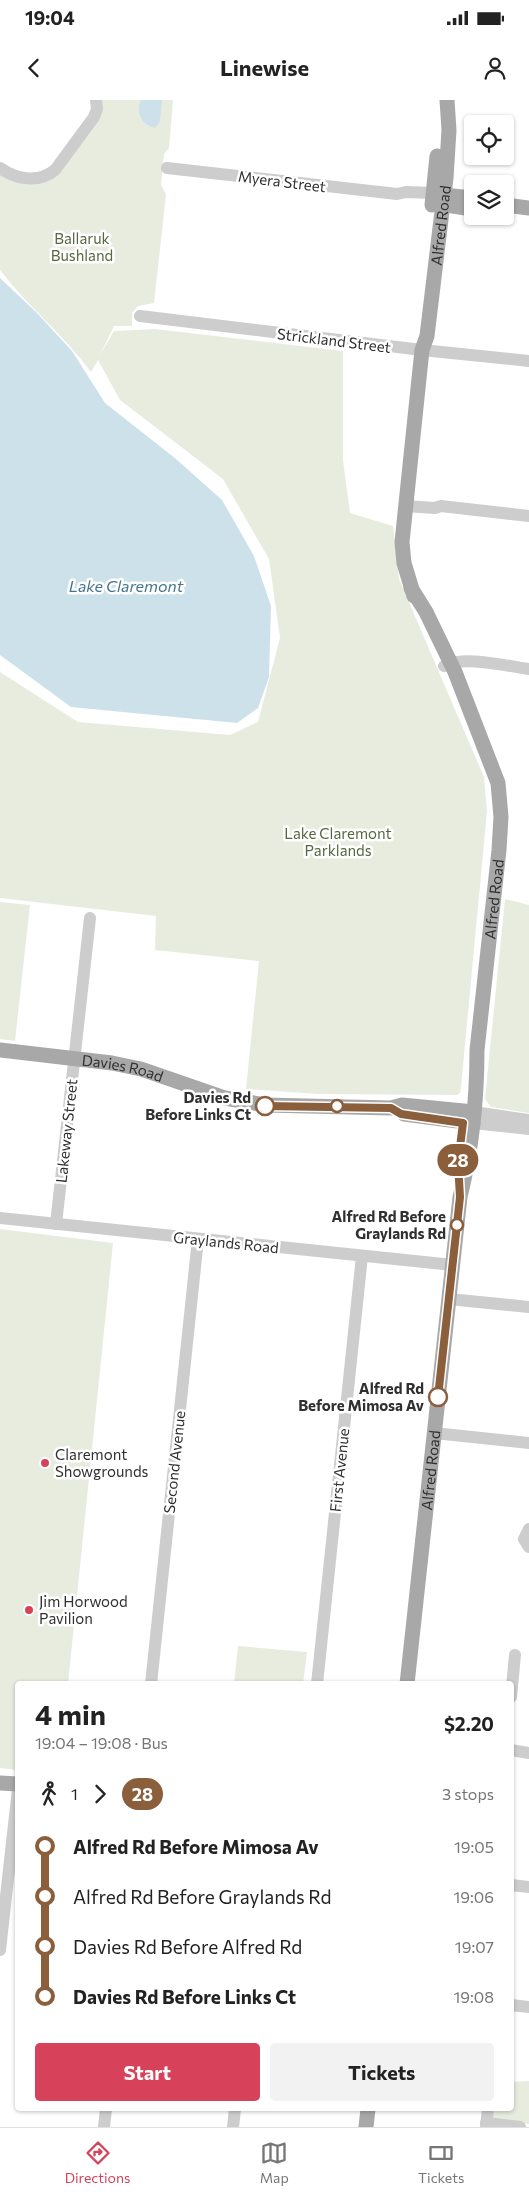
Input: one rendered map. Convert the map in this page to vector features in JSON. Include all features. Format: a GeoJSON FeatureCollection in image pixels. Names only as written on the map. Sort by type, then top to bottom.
{"type":"FeatureCollection","features":[{"type":"Feature","properties":{"kind":"main road","name":"Alfred Road"},"geometry":{"type":"LineString","coordinates":[[438,199],[441,100]]}},
{"type":"Feature","properties":{"kind":"main road","name":"Alfred Road"},"geometry":{"type":"LineString","coordinates":[[408,1681],[460,1197],[458,1163],[477,1081],[477,1050],[501,817],[498,783],[450,669],[411,588],[404,563],[402,542],[422,350],[420,335],[449,130],[447,100]]}},
{"type":"Feature","properties":{"kind":"main road"},"geometry":{"type":"LineString","coordinates":[[438,199],[464,198]]}},
{"type":"Feature","properties":{"kind":"main road"},"geometry":{"type":"LineString","coordinates":[[438,199],[464,207]]}},
{"type":"Feature","properties":{"kind":"main road"},"geometry":{"type":"LineString","coordinates":[[514,207],[529,208]]}},
{"type":"Feature","properties":{"kind":"main road","name":"Davies Road"},"geometry":{"type":"LineString","coordinates":[[0,1050],[140,1069],[225,1098],[265,1106],[391,1108],[401,1114],[468,1117]]}},
{"type":"Feature","properties":{"kind":"main road"},"geometry":{"type":"LineString","coordinates":[[0,1783],[15,1784]]}},
{"type":"Feature","properties":{"kind":"main road"},"geometry":{"type":"LineString","coordinates":[[359,2127],[361,2111]]}},
{"type":"Feature","properties":{"kind":"main road"},"geometry":{"type":"LineString","coordinates":[[366,2127],[368,2111]]}},
{"type":"Feature","properties":{"kind":"street"},"geometry":{"type":"LineString","coordinates":[[0,168],[7,174],[20,177],[38,179],[47,176],[55,170],[94,117],[97,109],[96,100]]}},
{"type":"Feature","properties":{"kind":"street","name":"Myera Street"},"geometry":{"type":"LineString","coordinates":[[167,168],[397,194],[405,198],[438,199]]}},
{"type":"Feature","properties":{"kind":"street","name":"Strickland Street"},"geometry":{"type":"LineString","coordinates":[[140,316],[529,361]]}},
{"type":"Feature","properties":{"kind":"street"},"geometry":{"type":"LineString","coordinates":[[405,502],[435,508],[441,506],[529,516]]}},
{"type":"Feature","properties":{"kind":"street"},"geometry":{"type":"LineString","coordinates":[[450,669],[469,661],[529,669]]}},
{"type":"Feature","properties":{"kind":"street","name":"Lakeway Street"},"geometry":{"type":"LineString","coordinates":[[56,1224],[90,918]]}},
{"type":"Feature","properties":{"kind":"street"},"geometry":{"type":"LineString","coordinates":[[468,1117],[529,1120]]}},
{"type":"Feature","properties":{"kind":"street"},"geometry":{"type":"LineString","coordinates":[[468,1117],[529,1129]]}},
{"type":"Feature","properties":{"kind":"street","name":"Graylands Road"},"geometry":{"type":"LineString","coordinates":[[0,1218],[453,1265]]}},
{"type":"Feature","properties":{"kind":"street","name":"Second Avenue"},"geometry":{"type":"LineString","coordinates":[[151,1681],[198,1239]]}},
{"type":"Feature","properties":{"kind":"street","name":"First Avenue"},"geometry":{"type":"LineString","coordinates":[[316,1681],[362,1256]]}},
{"type":"Feature","properties":{"kind":"street"},"geometry":{"type":"LineString","coordinates":[[449,1299],[529,1307]]}},
{"type":"Feature","properties":{"kind":"street"},"geometry":{"type":"LineString","coordinates":[[434,1433],[529,1443]]}},
{"type":"Feature","properties":{"kind":"street"},"geometry":{"type":"LineString","coordinates":[[529,1529],[524,1539],[529,1547]]}},
{"type":"Feature","properties":{"kind":"street"},"geometry":{"type":"LineString","coordinates":[[513,1681],[515,1655]]}},
{"type":"Feature","properties":{"kind":"street"},"geometry":{"type":"LineString","coordinates":[[514,1750],[529,1752]]}},
{"type":"Feature","properties":{"kind":"street"},"geometry":{"type":"LineString","coordinates":[[0,1950],[15,1816]]}},
{"type":"Feature","properties":{"kind":"street"},"geometry":{"type":"LineString","coordinates":[[514,1885],[529,1887]]}},
{"type":"Feature","properties":{"kind":"street"},"geometry":{"type":"LineString","coordinates":[[514,2005],[529,2007]]}},
{"type":"Feature","properties":{"kind":"street"},"geometry":{"type":"LineString","coordinates":[[104,2127],[106,2111]]}},
{"type":"Feature","properties":{"kind":"street"},"geometry":{"type":"LineString","coordinates":[[233,2127],[235,2111]]}},
{"type":"Feature","properties":{"kind":"street"},"geometry":{"type":"LineString","coordinates":[[488,2111],[486,2125],[520,2127]]}},
{"type":"Feature","properties":{"kind":"green space","name":"Lake Claremont Parklands"},"geometry":{"type":"Polygon","coordinates":[[[96,100],[173,100],[169,148],[164,154],[161,185],[166,194],[154,303],[138,306],[132,313],[132,326],[114,326],[100,355],[114,331],[155,329],[343,351],[343,460],[350,513],[393,526],[399,579],[484,777],[487,811],[461,1087],[460,1093],[457,1095],[319,1094],[246,1089],[259,961],[155,950],[156,916],[0,898],[0,672],[78,722],[230,735],[258,722],[280,638],[269,559],[223,479],[120,400],[98,360],[91,372],[0,270],[0,168],[47,176],[95,115],[96,100]]]}},
{"type":"Feature","properties":{"kind":"green space"},"geometry":{"type":"Polygon","coordinates":[[[505,899],[529,905],[529,1113],[491,1107],[485,1099],[505,899]]]}},
{"type":"Feature","properties":{"kind":"green space"},"geometry":{"type":"Polygon","coordinates":[[[0,902],[30,905],[15,1041],[0,1039],[0,902]]]}},
{"type":"Feature","properties":{"kind":"green space","name":"Claremont Showgrounds"},"geometry":{"type":"Polygon","coordinates":[[[0,1229],[113,1243],[68,1681],[15,1681],[15,1770],[0,1768],[0,1229]]]}},
{"type":"Feature","properties":{"kind":"green space"},"geometry":{"type":"Polygon","coordinates":[[[238,1646],[307,1652],[303,1681],[234,1681],[238,1646]]]}},
{"type":"Feature","properties":{"kind":"green space"},"geometry":{"type":"Polygon","coordinates":[[[529,2081],[529,2124],[496,2120],[492,2117],[491,2111],[514,2111],[514,2082],[529,2081]]]}},
{"type":"Feature","properties":{"kind":"water"},"geometry":{"type":"Polygon","coordinates":[[[141,100],[162,100],[160,121],[155,128],[146,124],[139,114],[141,100]]]}},
{"type":"Feature","properties":{"kind":"water","name":"Lake Claremont"},"geometry":{"type":"Polygon","coordinates":[[[0,278],[37,313],[72,351],[105,403],[176,459],[222,500],[254,556],[271,606],[269,677],[258,708],[237,723],[71,707],[0,655],[0,278]]]}},
{"type":"Feature","properties":{"kind":"bus line","name":"28"},"geometry":{"type":"LineString","coordinates":[[265,1106],[364,1106],[391,1108],[401,1114],[463,1123],[458,1163],[460,1197],[438,1397]]}},
{"type":"Feature","properties":{"kind":"place","name":"Davies Rd Before Links Ct"},"geometry":{"type":"Point","coordinates":[265,1106]}},
{"type":"Feature","properties":{"kind":"place","name":"Alfred Rd Before Graylands Rd"},"geometry":{"type":"Point","coordinates":[457,1225]}},
{"type":"Feature","properties":{"kind":"place","name":"Alfred Rd Before Mimosa Av"},"geometry":{"type":"Point","coordinates":[438,1397]}},
{"type":"Feature","properties":{"kind":"place","name":"Claremont Showgrounds"},"geometry":{"type":"Point","coordinates":[45,1463]}},
{"type":"Feature","properties":{"kind":"place","name":"Jim Horwood Pavilion"},"geometry":{"type":"Point","coordinates":[29,1610]}},
{"type":"Feature","properties":{"kind":"park label","name":"Ballaruk Bushland"},"geometry":{"type":"Point","coordinates":[82,246]}}]}
